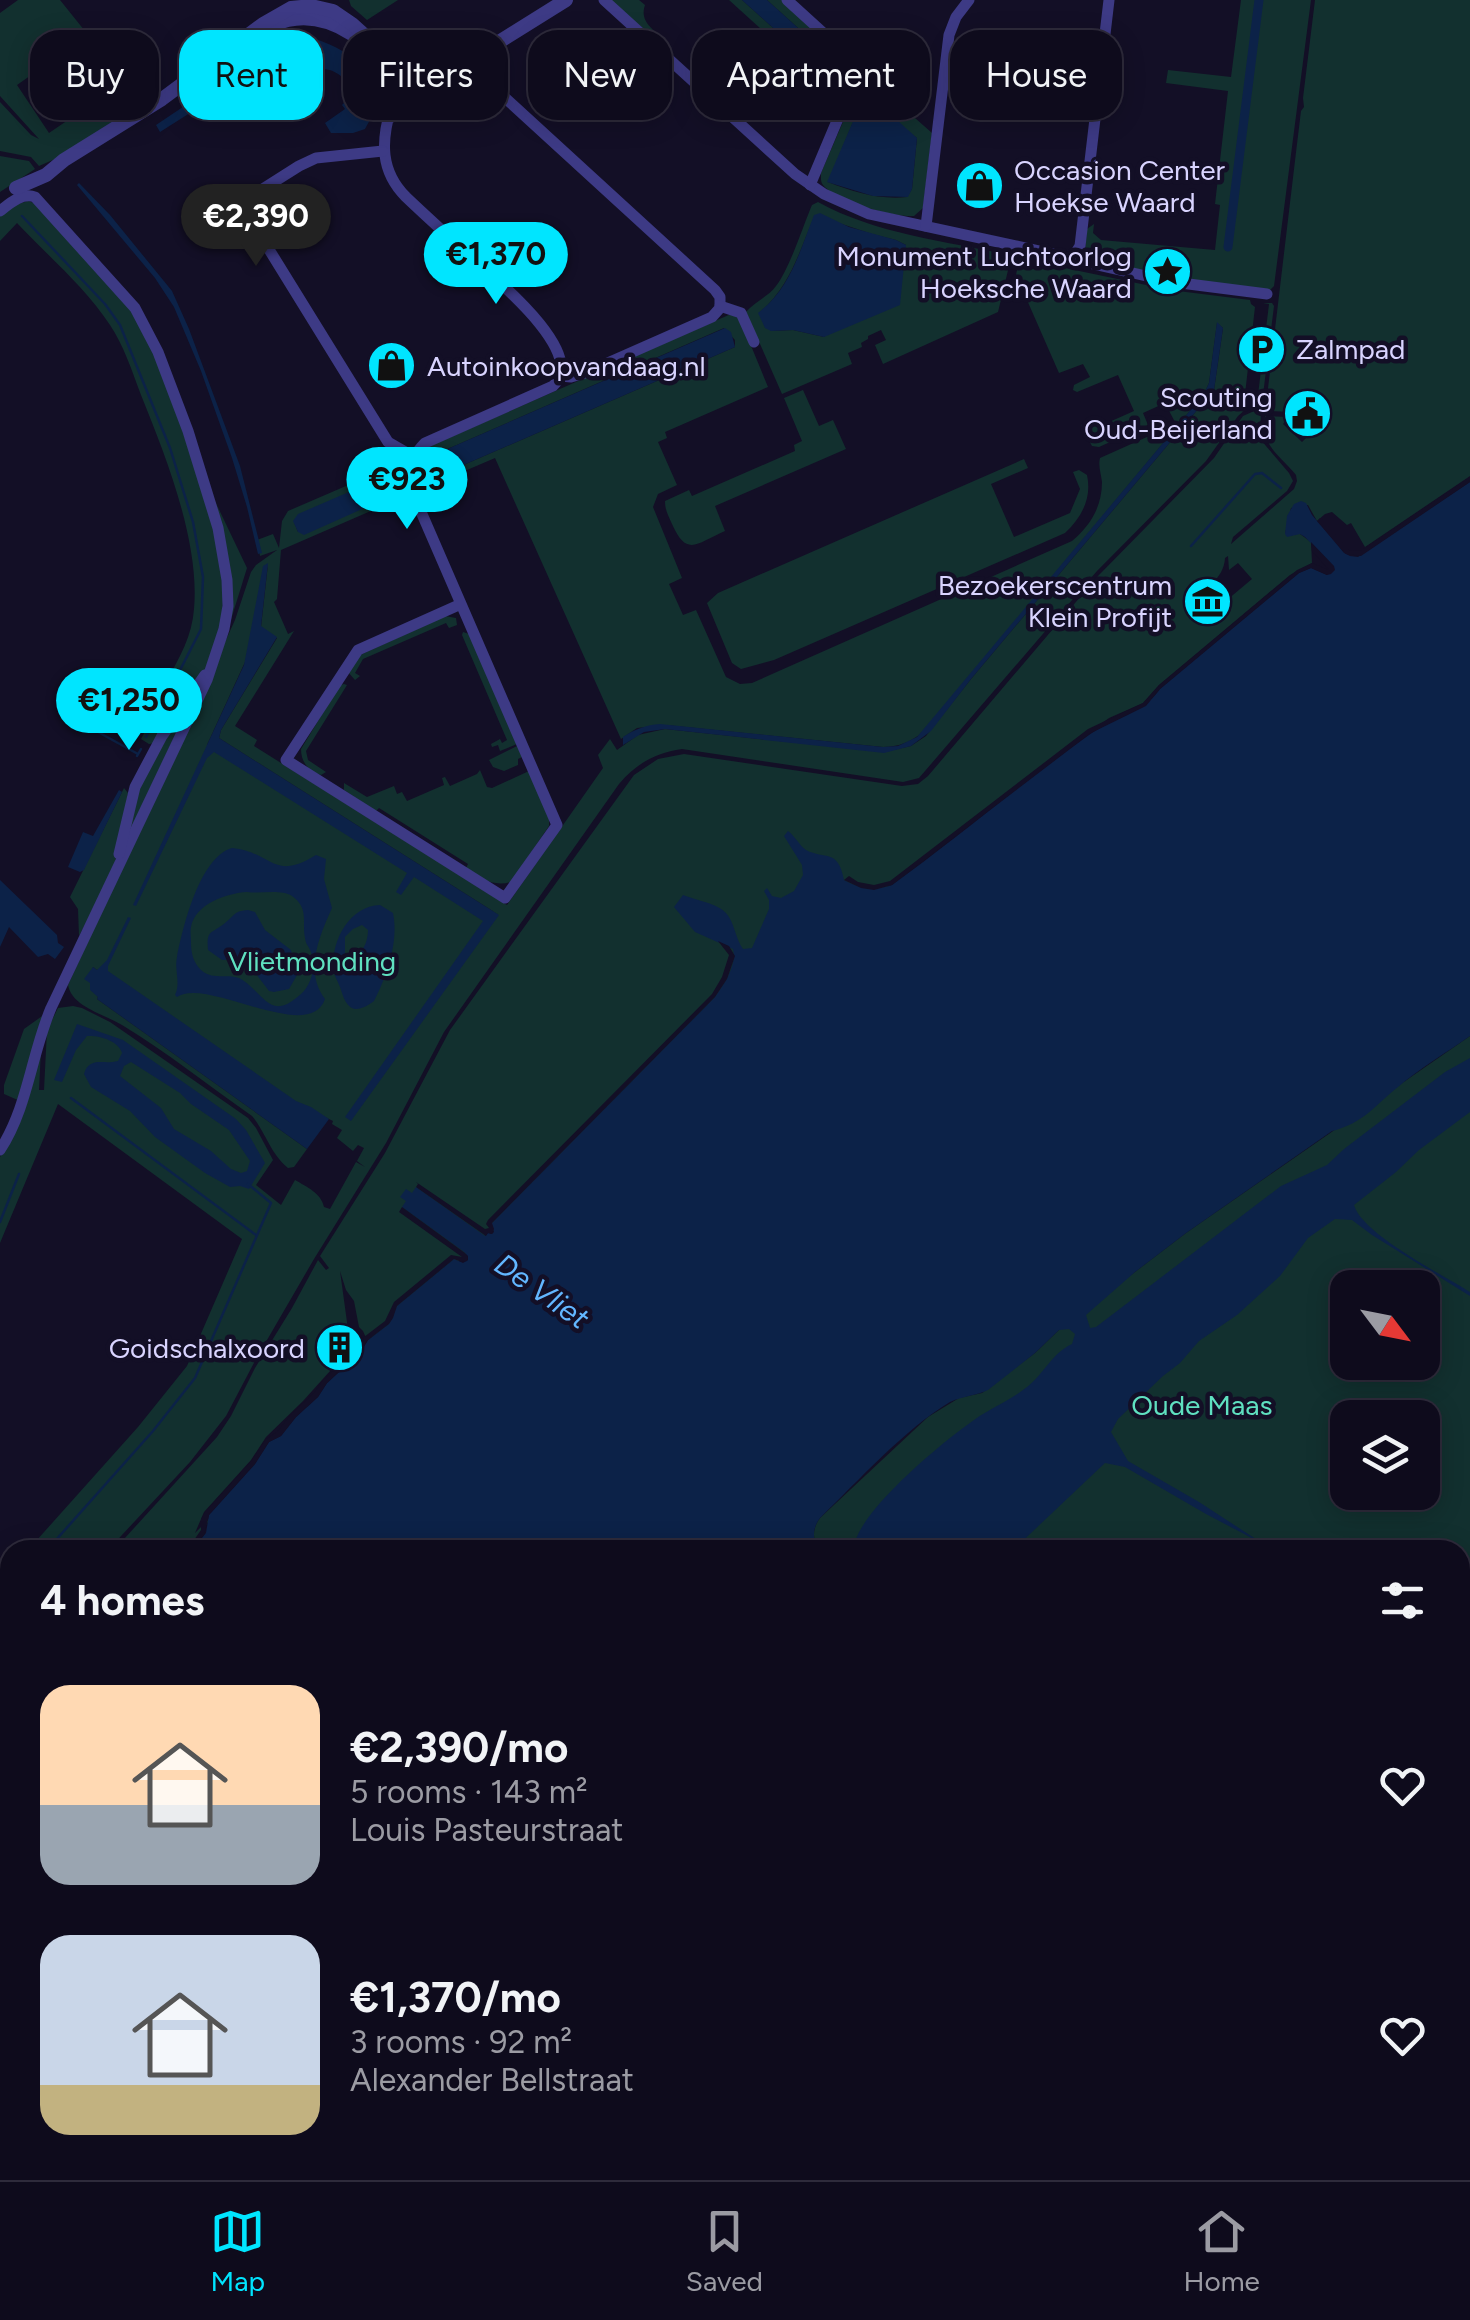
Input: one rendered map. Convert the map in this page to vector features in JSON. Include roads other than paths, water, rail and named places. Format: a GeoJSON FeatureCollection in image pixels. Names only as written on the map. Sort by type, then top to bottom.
{"type":"FeatureCollection","features":[{"type":"Feature","properties":{"kind":"street"},"geometry":{"type":"LineString","coordinates":[[508,36],[566,0]]}},
{"type":"Feature","properties":{"kind":"street"},"geometry":{"type":"LineString","coordinates":[[604,0],[810,185],[831,198],[862,212],[1065,256],[1075,254],[1080,246],[1110,0]]}},
{"type":"Feature","properties":{"kind":"street"},"geometry":{"type":"LineString","coordinates":[[787,0],[856,66],[850,90],[810,185]]}},
{"type":"Feature","properties":{"kind":"street"},"geometry":{"type":"LineString","coordinates":[[926,226],[948,40],[956,18],[969,0]]}},
{"type":"Feature","properties":{"kind":"street"},"geometry":{"type":"LineString","coordinates":[[0,198],[40,168],[64,160],[162,99],[286,10],[301,6],[321,9],[339,15],[357,30]]}},
{"type":"Feature","properties":{"kind":"street"},"geometry":{"type":"LineString","coordinates":[[508,100],[720,297],[720,306],[712,317],[582,374],[561,376]]}},
{"type":"Feature","properties":{"kind":"street"},"geometry":{"type":"LineString","coordinates":[[389,120],[383,151],[391,179],[538,320],[561,367],[561,376],[550,388],[428,441],[409,470],[410,486],[557,824],[505,898],[286,760],[356,651],[461,604]]}},
{"type":"Feature","properties":{"kind":"street"},"geometry":{"type":"LineString","coordinates":[[383,151],[310,160],[246,201],[244,210],[386,439],[414,457]]}},
{"type":"Feature","properties":{"kind":"street"},"geometry":{"type":"LineString","coordinates":[[0,210],[26,195],[38,200],[128,299],[151,337],[172,385],[212,506],[224,558],[228,606],[212,668],[48,1016],[18,1116],[0,1150]]}},
{"type":"Feature","properties":{"kind":"street"},"geometry":{"type":"LineString","coordinates":[[1075,254],[1084,262],[1158,279],[1266,294]]}},
{"type":"Feature","properties":{"kind":"street"},"geometry":{"type":"LineString","coordinates":[[720,306],[740,312],[754,342]]}},
{"type":"Feature","properties":{"kind":"street"},"geometry":{"type":"LineString","coordinates":[[116,872],[134,787],[160,739],[212,668]]}},
{"type":"Feature","properties":{"kind":"water"},"geometry":{"type":"Polygon","coordinates":[[[742,0],[767,0],[800,30],[776,30],[742,0]]]}},
{"type":"Feature","properties":{"kind":"water"},"geometry":{"type":"Polygon","coordinates":[[[323,42],[343,51],[343,76],[323,70],[323,42]]]}},
{"type":"Feature","properties":{"kind":"water"},"geometry":{"type":"Polygon","coordinates":[[[179,110],[179,120],[160,132],[156,125],[179,110]]]}},
{"type":"Feature","properties":{"kind":"water"},"geometry":{"type":"Polygon","coordinates":[[[343,110],[343,120],[370,120],[365,129],[353,133],[331,133],[325,123],[343,110]]]}},
{"type":"Feature","properties":{"kind":"water"},"geometry":{"type":"Polygon","coordinates":[[[854,120],[897,120],[917,138],[908,197],[873,196],[827,182],[854,120]]]}},
{"type":"Feature","properties":{"kind":"water"},"geometry":{"type":"Polygon","coordinates":[[[79,183],[172,291],[240,466],[262,553],[258,554],[232,458],[174,307],[79,183]]]}},
{"type":"Feature","properties":{"kind":"water"},"geometry":{"type":"Polygon","coordinates":[[[820,213],[849,227],[906,245],[900,305],[824,337],[793,330],[771,331],[765,328],[758,313],[786,281],[814,215],[820,213]]]}},
{"type":"Feature","properties":{"kind":"water"},"geometry":{"type":"Polygon","coordinates":[[[1217,322],[1223,328],[1214,390],[931,731],[911,746],[884,753],[665,729],[644,732],[623,745],[627,734],[660,724],[883,747],[898,746],[917,737],[1204,394],[1217,322]]]}},
{"type":"Feature","properties":{"kind":"water"},"geometry":{"type":"Polygon","coordinates":[[[725,328],[731,332],[735,347],[445,473],[437,470],[433,462],[436,454],[725,328]]]}},
{"type":"Feature","properties":{"kind":"water"},"geometry":{"type":"Polygon","coordinates":[[[379,479],[387,481],[389,497],[304,535],[298,532],[293,521],[298,514],[379,479]]]}},
{"type":"Feature","properties":{"kind":"water","name":"De Vliet"},"geometry":{"type":"Polygon","coordinates":[[[1470,482],[1470,1036],[1415,1073],[1361,1119],[1332,1131],[1186,1233],[1086,1315],[1090,1328],[1096,1327],[1281,1186],[1327,1165],[1445,1072],[1470,1058],[1470,1112],[1354,1205],[1360,1216],[1387,1241],[1433,1270],[1428,1270],[1352,1220],[1335,1219],[1308,1238],[1280,1276],[1237,1315],[1199,1341],[1118,1419],[1111,1432],[1128,1461],[1257,1540],[1125,1467],[1105,1463],[1024,1540],[857,1540],[868,1518],[923,1461],[960,1430],[1033,1382],[1072,1344],[1075,1334],[1069,1329],[1059,1330],[988,1390],[950,1402],[899,1441],[820,1518],[815,1540],[200,1540],[206,1533],[209,1515],[255,1464],[269,1442],[281,1436],[368,1340],[389,1324],[397,1306],[454,1259],[463,1263],[468,1260],[463,1251],[402,1207],[406,1201],[400,1197],[406,1189],[412,1193],[416,1187],[485,1236],[492,1234],[491,1224],[715,997],[732,968],[733,949],[695,932],[674,907],[683,895],[720,908],[729,917],[743,949],[752,948],[769,909],[764,891],[767,888],[772,896],[781,898],[794,891],[803,875],[802,865],[784,836],[788,831],[806,850],[834,859],[844,880],[868,888],[892,885],[1089,735],[1145,704],[1299,573],[1311,568],[1327,575],[1333,566],[1305,537],[1285,534],[1287,516],[1294,504],[1306,503],[1312,515],[1350,556],[1358,557],[1470,482]]]}},
{"type":"Feature","properties":{"kind":"water"},"geometry":{"type":"Polygon","coordinates":[[[268,563],[261,626],[277,637],[219,738],[499,915],[351,1121],[345,1117],[483,921],[414,877],[401,895],[396,892],[407,873],[214,752],[207,758],[136,906],[133,905],[244,665],[263,566],[268,563]]]}},
{"type":"Feature","properties":{"kind":"water"},"geometry":{"type":"Polygon","coordinates":[[[119,790],[122,792],[84,870],[68,867],[83,832],[93,836],[119,790]]]}},
{"type":"Feature","properties":{"kind":"water"},"geometry":{"type":"Polygon","coordinates":[[[232,848],[281,866],[301,863],[316,855],[326,859],[324,879],[332,908],[316,954],[315,977],[325,999],[315,1011],[299,1015],[279,1013],[210,995],[175,995],[177,957],[189,911],[202,878],[221,854],[232,848]],[[239,893],[205,906],[194,919],[194,961],[206,974],[239,978],[270,1004],[283,1006],[301,994],[312,974],[303,910],[287,894],[239,893]]]}},
{"type":"Feature","properties":{"kind":"water"},"geometry":{"type":"Polygon","coordinates":[[[0,880],[57,935],[58,943],[64,947],[55,959],[48,954],[38,957],[9,927],[0,947],[0,880]]]}},
{"type":"Feature","properties":{"kind":"water"},"geometry":{"type":"Polygon","coordinates":[[[380,905],[393,913],[393,947],[374,1001],[357,1009],[343,997],[334,971],[334,957],[345,926],[369,907],[380,905]],[[362,925],[345,937],[349,960],[363,948],[368,930],[362,925]]]}},
{"type":"Feature","properties":{"kind":"water"},"geometry":{"type":"Polygon","coordinates":[[[237,912],[255,912],[265,930],[291,950],[297,975],[289,989],[269,991],[247,962],[222,960],[208,950],[211,933],[237,912]]]}},
{"type":"Feature","properties":{"kind":"water"},"geometry":{"type":"Polygon","coordinates":[[[128,917],[131,918],[108,971],[296,1101],[329,1119],[307,1149],[97,999],[90,990],[90,983],[84,979],[93,967],[97,970],[107,960],[128,917]]]}},
{"type":"Feature","properties":{"kind":"water"},"geometry":{"type":"Polygon","coordinates":[[[77,1024],[123,1040],[236,1119],[265,1163],[249,1189],[230,1187],[155,1137],[130,1111],[91,1087],[84,1074],[86,1068],[98,1062],[118,1061],[122,1053],[108,1040],[87,1036],[62,1082],[54,1080],[77,1024]],[[131,1062],[124,1066],[120,1076],[161,1108],[174,1129],[211,1151],[231,1169],[247,1171],[250,1161],[229,1130],[131,1062]]]}},
{"type":"Feature","properties":{"kind":"water"},"geometry":{"type":"Polygon","coordinates":[[[1440,1274],[1470,1292],[1470,1296],[1440,1277],[1440,1274]]]}},
{"type":"Feature","properties":{"kind":"waterway"},"geometry":{"type":"LineString","coordinates":[[1228,247],[1259,0]]}},
{"type":"Feature","properties":{"kind":"waterway"},"geometry":{"type":"LineString","coordinates":[[22,216],[120,325],[170,448],[193,522],[203,577],[201,629],[146,737]]}},
{"type":"Feature","properties":{"kind":"waterway"},"geometry":{"type":"LineString","coordinates":[[1191,546],[1255,474],[1262,473],[1281,488]]}},
{"type":"Feature","properties":{"kind":"waterway"},"geometry":{"type":"LineString","coordinates":[[98,732],[138,754]]}},
{"type":"Feature","properties":{"kind":"waterway"},"geometry":{"type":"LineString","coordinates":[[137,756],[141,749]]}},
{"type":"Feature","properties":{"kind":"waterway"},"geometry":{"type":"LineString","coordinates":[[71,1098],[256,1235]]}},
{"type":"Feature","properties":{"kind":"waterway"},"geometry":{"type":"LineString","coordinates":[[0,1222],[19,1174]]}},
{"type":"Feature","properties":{"kind":"waterway"},"geometry":{"type":"LineString","coordinates":[[56,1540],[195,1378],[271,1203],[248,1184]]}},
{"type":"Feature","properties":{"kind":"place","name":"Occasion Center Hoekse Waard"},"geometry":{"type":"Point","coordinates":[979,186]}},
{"type":"Feature","properties":{"kind":"place","name":"Monument Luchtoorlog Hoeksche Waard"},"geometry":{"type":"Point","coordinates":[1167,272]}},
{"type":"Feature","properties":{"kind":"place","name":"Zalmpad"},"geometry":{"type":"Point","coordinates":[1261,349]}},
{"type":"Feature","properties":{"kind":"place","name":"Autoinkoopvandaag.nl"},"geometry":{"type":"Point","coordinates":[392,366]}},
{"type":"Feature","properties":{"kind":"place","name":"Scouting Oud-Beijerland"},"geometry":{"type":"Point","coordinates":[1308,413]}},
{"type":"Feature","properties":{"kind":"place","name":"Bezoekerscentrum Klein Profijt"},"geometry":{"type":"Point","coordinates":[1207,601]}},
{"type":"Feature","properties":{"kind":"place","name":"Goidschalxoord"},"geometry":{"type":"Point","coordinates":[340,1348]}},
{"type":"Feature","properties":{"kind":"park label","name":"Vlietmonding"},"geometry":{"type":"Point","coordinates":[312,961]}},
{"type":"Feature","properties":{"kind":"park label","name":"Oude Maas"},"geometry":{"type":"Point","coordinates":[1202,1405]}}]}
